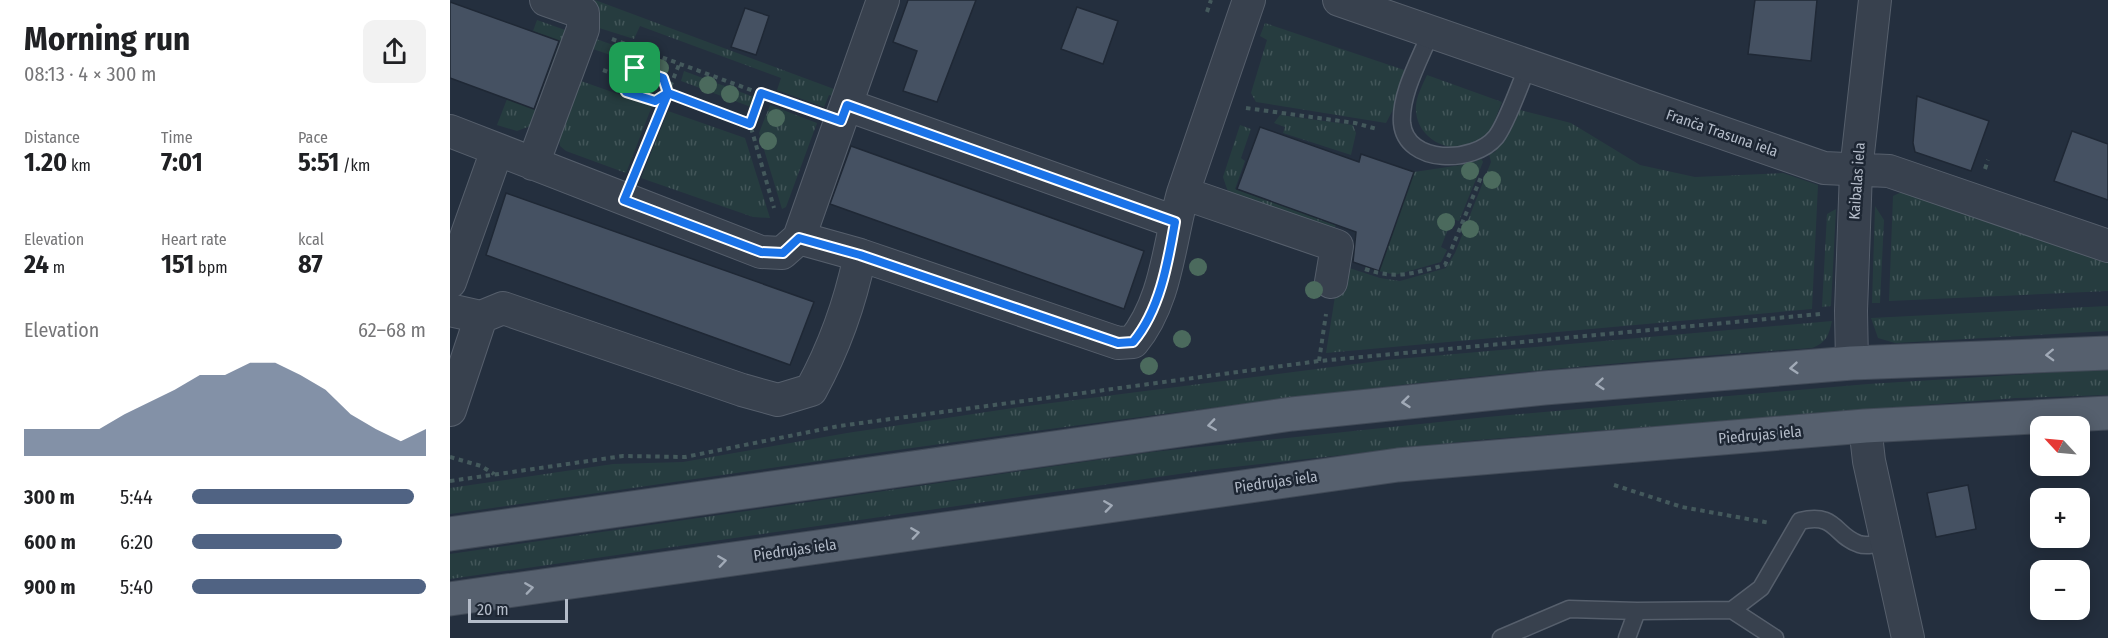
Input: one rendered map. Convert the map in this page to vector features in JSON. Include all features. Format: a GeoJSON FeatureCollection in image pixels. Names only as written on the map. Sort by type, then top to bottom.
{"type":"FeatureCollection","features":[{"type":"Feature","properties":{"kind":"main road"},"geometry":{"type":"LineString","coordinates":[[450,534],[1292,414],[1544,388],[1852,363],[2108,353]]}},
{"type":"Feature","properties":{"kind":"main road","name":"Piedrujas iela"},"geometry":{"type":"LineString","coordinates":[[450,599],[1398,465],[1865,426],[2108,413]]}},
{"type":"Feature","properties":{"kind":"street"},"geometry":{"type":"LineString","coordinates":[[533,164],[583,29],[584,13],[546,0]]}},
{"type":"Feature","properties":{"kind":"street"},"geometry":{"type":"LineString","coordinates":[[450,131],[761,252],[783,253],[801,231],[883,0]]}},
{"type":"Feature","properties":{"kind":"street"},"geometry":{"type":"LineString","coordinates":[[801,231],[860,255],[1118,343],[1133,342],[1145,327],[1168,263],[1179,207],[1249,0]]}},
{"type":"Feature","properties":{"kind":"street","name":"Franča Trasuna iela"},"geometry":{"type":"LineString","coordinates":[[1339,0],[1824,168],[1889,171],[2108,246]]}},
{"type":"Feature","properties":{"kind":"street","name":"Kaibalas iela"},"geometry":{"type":"LineString","coordinates":[[1852,363],[1851,311],[1856,171],[1875,0]]}},
{"type":"Feature","properties":{"kind":"street"},"geometry":{"type":"LineString","coordinates":[[844,113],[1179,207],[1337,246],[1332,270]]}},
{"type":"Feature","properties":{"kind":"street"},"geometry":{"type":"LineString","coordinates":[[450,282],[497,150]]}},
{"type":"Feature","properties":{"kind":"street"},"geometry":{"type":"LineString","coordinates":[[450,310],[481,317],[504,308],[742,390],[778,400],[811,390],[826,364],[850,302],[860,255]]}},
{"type":"Feature","properties":{"kind":"street"},"geometry":{"type":"LineString","coordinates":[[450,410],[481,317]]}},
{"type":"Feature","properties":{"kind":"street"},"geometry":{"type":"LineString","coordinates":[[1865,426],[1869,461],[1908,638]]}},
{"type":"Feature","properties":{"kind":"lane"},"geometry":{"type":"LineString","coordinates":[[1431,32],[1402,109],[1402,127],[1412,144],[1442,157],[1460,157],[1480,149],[1496,137],[1528,66]]}},
{"type":"Feature","properties":{"kind":"lane"},"geometry":{"type":"LineString","coordinates":[[1732,610],[1761,588],[1800,521],[1815,518],[1838,527],[1850,540],[1861,545],[1888,542]]}},
{"type":"Feature","properties":{"kind":"lane"},"geometry":{"type":"LineString","coordinates":[[1501,638],[1569,609],[1732,610],[1775,638]]}},
{"type":"Feature","properties":{"kind":"lane"},"geometry":{"type":"LineString","coordinates":[[1628,638],[1637,611]]}},
{"type":"Feature","properties":{"kind":"path"},"geometry":{"type":"LineString","coordinates":[[1207,12],[1211,0]]}},
{"type":"Feature","properties":{"kind":"path"},"geometry":{"type":"LineString","coordinates":[[583,29],[761,93],[844,113]]}},
{"type":"Feature","properties":{"kind":"path"},"geometry":{"type":"LineString","coordinates":[[573,58],[617,75],[626,92],[655,101],[668,93]]}},
{"type":"Feature","properties":{"kind":"path"},"geometry":{"type":"LineString","coordinates":[[624,200],[680,62]]}},
{"type":"Feature","properties":{"kind":"path"},"geometry":{"type":"LineString","coordinates":[[617,75],[635,68],[663,78],[668,93]]}},
{"type":"Feature","properties":{"kind":"path"},"geometry":{"type":"LineString","coordinates":[[668,93],[750,124]]}},
{"type":"Feature","properties":{"kind":"path"},"geometry":{"type":"LineString","coordinates":[[761,93],[750,124],[776,215],[801,231]]}},
{"type":"Feature","properties":{"kind":"path"},"geometry":{"type":"LineString","coordinates":[[1242,107],[1355,123],[1385,131],[1402,127]]}},
{"type":"Feature","properties":{"kind":"path"},"geometry":{"type":"LineString","coordinates":[[1319,361],[1332,270],[1399,277],[1445,265],[1487,162],[1480,149]]}},
{"type":"Feature","properties":{"kind":"path"},"geometry":{"type":"LineString","coordinates":[[450,481],[623,456],[685,457],[839,426],[1319,361],[1851,311]]}},
{"type":"Feature","properties":{"kind":"path"},"geometry":{"type":"LineString","coordinates":[[450,457],[481,466],[494,474]]}},
{"type":"Feature","properties":{"kind":"path"},"geometry":{"type":"LineString","coordinates":[[1614,485],[1682,507],[1767,523],[1800,521]]}},
{"type":"Feature","properties":{"kind":"green space"},"geometry":{"type":"Polygon","coordinates":[[[595,0],[834,89],[866,0],[874,0],[839,98],[829,95],[824,107],[777,90],[781,78],[640,26],[634,39],[596,27],[593,7],[595,0]]]}},
{"type":"Feature","properties":{"kind":"green space"},"geometry":{"type":"Polygon","coordinates":[[[537,20],[568,31],[533,125],[517,131],[497,125],[507,99],[536,109],[560,41],[533,31],[537,20]]]}},
{"type":"Feature","properties":{"kind":"green space"},"geometry":{"type":"Polygon","coordinates":[[[1265,23],[1407,71],[1397,102],[1386,123],[1256,102],[1251,93],[1267,40],[1260,36],[1265,23]]]}},
{"type":"Feature","properties":{"kind":"green space"},"geometry":{"type":"Polygon","coordinates":[[[596,39],[668,64],[665,74],[593,49],[596,39]]]}},
{"type":"Feature","properties":{"kind":"green space"},"geometry":{"type":"Polygon","coordinates":[[[684,71],[754,97],[751,107],[681,81],[684,71]]]}},
{"type":"Feature","properties":{"kind":"green space"},"geometry":{"type":"Polygon","coordinates":[[[1427,75],[1502,102],[1492,126],[1483,139],[1472,145],[1449,147],[1429,137],[1421,128],[1416,105],[1427,75]]]}},
{"type":"Feature","properties":{"kind":"green space"},"geometry":{"type":"Polygon","coordinates":[[[581,81],[652,106],[626,173],[566,151],[560,146],[559,139],[581,81]]]}},
{"type":"Feature","properties":{"kind":"green space"},"geometry":{"type":"Polygon","coordinates":[[[770,105],[817,123],[786,207],[782,209],[759,133],[770,105]]]}},
{"type":"Feature","properties":{"kind":"green space"},"geometry":{"type":"Polygon","coordinates":[[[1516,109],[1571,123],[1640,165],[1695,177],[1783,173],[1818,185],[1812,309],[1326,353],[1340,265],[1380,278],[1400,281],[1446,268],[1455,253],[1491,162],[1489,154],[1495,152],[1516,109]]]}},
{"type":"Feature","properties":{"kind":"green space"},"geometry":{"type":"Polygon","coordinates":[[[668,111],[745,138],[770,218],[753,217],[641,178],[668,111]]]}},
{"type":"Feature","properties":{"kind":"green space"},"geometry":{"type":"Polygon","coordinates":[[[1280,115],[1353,125],[1356,133],[1351,155],[1283,133],[1285,127],[1274,123],[1280,115]]]}},
{"type":"Feature","properties":{"kind":"green space"},"geometry":{"type":"Polygon","coordinates":[[[1240,125],[1251,129],[1241,158],[1245,161],[1235,189],[1336,225],[1333,231],[1237,202],[1227,189],[1223,177],[1240,125]]]}},
{"type":"Feature","properties":{"kind":"green space"},"geometry":{"type":"Polygon","coordinates":[[[1481,158],[1483,162],[1459,221],[1452,219],[1441,247],[1447,250],[1441,262],[1395,275],[1379,271],[1414,172],[1461,165],[1481,158]]]}},
{"type":"Feature","properties":{"kind":"green space"},"geometry":{"type":"Polygon","coordinates":[[[1908,189],[2108,259],[2108,291],[1889,301],[1893,196],[1908,189]]]}},
{"type":"Feature","properties":{"kind":"green space"},"geometry":{"type":"Polygon","coordinates":[[[1875,206],[1884,220],[1880,303],[1872,303],[1875,206]]]}},
{"type":"Feature","properties":{"kind":"green space"},"geometry":{"type":"Polygon","coordinates":[[[1836,209],[1831,306],[1822,307],[1827,214],[1836,209]]]}},
{"type":"Feature","properties":{"kind":"green space"},"geometry":{"type":"Polygon","coordinates":[[[2108,306],[2108,331],[1895,343],[1878,338],[1871,318],[2108,306]]]}},
{"type":"Feature","properties":{"kind":"green space"},"geometry":{"type":"Polygon","coordinates":[[[1832,321],[1826,338],[1821,344],[1812,348],[1641,361],[1300,397],[960,441],[450,514],[450,488],[613,464],[683,462],[847,433],[1013,408],[1386,360],[1832,321]]]}},
{"type":"Feature","properties":{"kind":"green space"},"geometry":{"type":"Polygon","coordinates":[[[2108,369],[2108,395],[2016,398],[1478,440],[1207,470],[450,579],[450,554],[1152,452],[1487,417],[1868,384],[2108,369]]]}},
{"type":"Feature","properties":{"kind":"building"},"geometry":{"type":"Polygon","coordinates":[[[908,0],[976,0],[937,102],[903,91],[917,51],[893,42],[908,0]]]}},
{"type":"Feature","properties":{"kind":"building"},"geometry":{"type":"Polygon","coordinates":[[[1755,0],[1817,0],[1811,61],[1748,54],[1755,0]]]}},
{"type":"Feature","properties":{"kind":"building"},"geometry":{"type":"Polygon","coordinates":[[[450,2],[559,41],[534,109],[450,78],[450,2]]]}},
{"type":"Feature","properties":{"kind":"building"},"geometry":{"type":"Polygon","coordinates":[[[1077,7],[1118,21],[1103,64],[1061,49],[1077,7]]]}},
{"type":"Feature","properties":{"kind":"building"},"geometry":{"type":"Polygon","coordinates":[[[745,8],[769,16],[756,55],[731,47],[745,8]]]}},
{"type":"Feature","properties":{"kind":"building"},"geometry":{"type":"Polygon","coordinates":[[[1917,96],[1989,121],[1971,171],[1915,152],[1913,143],[1917,96]]]}},
{"type":"Feature","properties":{"kind":"building"},"geometry":{"type":"Polygon","coordinates":[[[1260,127],[1359,162],[1361,154],[1414,172],[1379,271],[1353,262],[1356,232],[1237,189],[1260,127]]]}},
{"type":"Feature","properties":{"kind":"building"},"geometry":{"type":"Polygon","coordinates":[[[2072,131],[2108,144],[2108,200],[2054,181],[2072,131]]]}},
{"type":"Feature","properties":{"kind":"building"},"geometry":{"type":"Polygon","coordinates":[[[851,146],[1144,251],[1124,309],[830,204],[851,146]]]}},
{"type":"Feature","properties":{"kind":"building"},"geometry":{"type":"Polygon","coordinates":[[[506,193],[814,302],[790,365],[486,255],[506,193]]]}},
{"type":"Feature","properties":{"kind":"building"},"geometry":{"type":"Polygon","coordinates":[[[1968,485],[1976,529],[1936,537],[1927,493],[1968,485]]]}},
{"type":"Feature","properties":{"kind":"route"},"geometry":{"type":"LineString","coordinates":[[635,68],[617,75],[626,92],[655,101],[668,93],[750,124],[761,93],[841,121],[847,105],[1175,222],[1168,263],[1145,327],[1133,342],[1118,343],[860,255],[799,238],[783,253],[761,252],[624,200],[668,93],[663,78],[635,68]]}}]}
